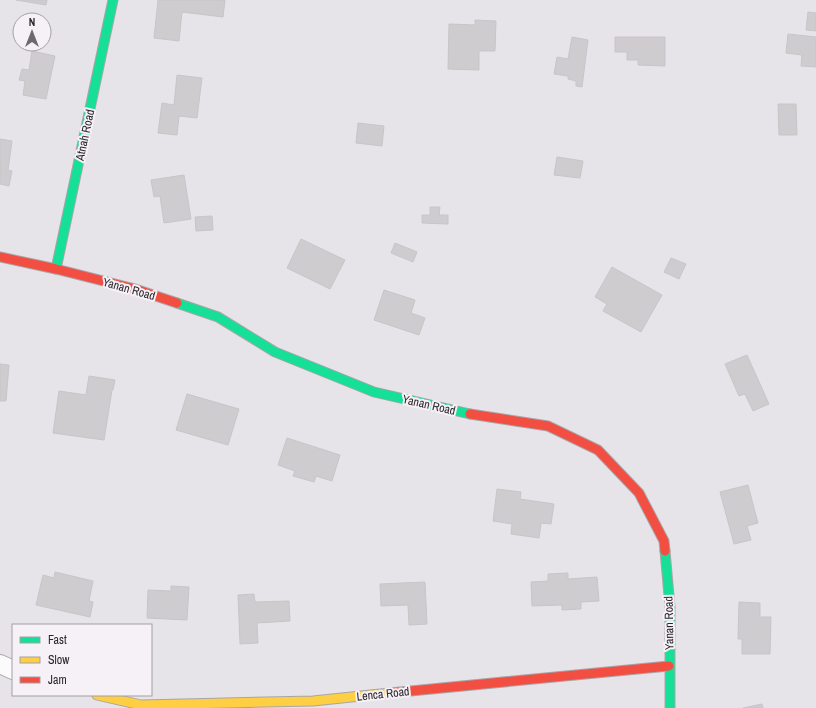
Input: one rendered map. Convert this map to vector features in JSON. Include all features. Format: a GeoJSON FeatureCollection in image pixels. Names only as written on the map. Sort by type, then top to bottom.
{"type":"FeatureCollection","features":[{"type":"Feature","properties":{"kind":"street","name":"Atnah Road"},"geometry":{"type":"LineString","coordinates":[[56,269],[113,0]]}},
{"type":"Feature","properties":{"kind":"street","name":"Yanan Road"},"geometry":{"type":"LineString","coordinates":[[0,257],[56,269],[142,291],[218,317],[275,352],[374,392],[471,414],[548,426],[598,450],[639,493],[664,541],[670,607],[670,708]]}},
{"type":"Feature","properties":{"kind":"street"},"geometry":{"type":"LineString","coordinates":[[0,664],[12,670]]}},
{"type":"Feature","properties":{"kind":"street","name":"Lenca Road"},"geometry":{"type":"LineString","coordinates":[[101,696],[141,705],[313,701],[669,666]]}},
{"type":"Feature","properties":{"kind":"building"},"geometry":{"type":"Polygon","coordinates":[[[16,0],[47,0],[46,5],[16,0]]]}},
{"type":"Feature","properties":{"kind":"building"},"geometry":{"type":"Polygon","coordinates":[[[158,0],[225,0],[223,17],[182,12],[179,41],[154,38],[158,0]]]}},
{"type":"Feature","properties":{"kind":"building"},"geometry":{"type":"Polygon","coordinates":[[[808,12],[816,13],[816,31],[806,30],[808,12]]]}},
{"type":"Feature","properties":{"kind":"building"},"geometry":{"type":"Polygon","coordinates":[[[475,20],[496,21],[495,51],[479,51],[479,70],[448,69],[449,24],[475,25],[475,20]]]}},
{"type":"Feature","properties":{"kind":"building"},"geometry":{"type":"Polygon","coordinates":[[[788,34],[816,37],[816,67],[801,66],[802,55],[786,53],[788,34]]]}},
{"type":"Feature","properties":{"kind":"building"},"geometry":{"type":"Polygon","coordinates":[[[572,37],[588,40],[582,87],[576,86],[576,81],[568,79],[568,76],[554,74],[557,57],[568,59],[572,37]]]}},
{"type":"Feature","properties":{"kind":"building"},"geometry":{"type":"Polygon","coordinates":[[[615,37],[665,37],[665,66],[638,65],[638,60],[627,60],[627,52],[615,52],[615,37]]]}},
{"type":"Feature","properties":{"kind":"building"},"geometry":{"type":"Polygon","coordinates":[[[32,52],[55,56],[46,99],[23,95],[25,81],[19,80],[22,69],[29,70],[32,52]]]}},
{"type":"Feature","properties":{"kind":"building"},"geometry":{"type":"Polygon","coordinates":[[[177,75],[202,78],[197,118],[179,116],[177,135],[158,133],[162,103],[174,105],[177,75]]]}},
{"type":"Feature","properties":{"kind":"building"},"geometry":{"type":"Polygon","coordinates":[[[778,104],[796,104],[797,135],[779,135],[778,104]]]}},
{"type":"Feature","properties":{"kind":"building"},"geometry":{"type":"Polygon","coordinates":[[[358,123],[384,126],[382,146],[356,143],[358,123]]]}},
{"type":"Feature","properties":{"kind":"building"},"geometry":{"type":"Polygon","coordinates":[[[0,139],[12,141],[8,170],[12,171],[9,186],[0,184],[0,139]]]}},
{"type":"Feature","properties":{"kind":"building"},"geometry":{"type":"Polygon","coordinates":[[[557,157],[583,161],[580,178],[554,175],[557,157]]]}},
{"type":"Feature","properties":{"kind":"building"},"geometry":{"type":"Polygon","coordinates":[[[184,175],[191,219],[164,223],[160,196],[154,197],[151,180],[184,175]]]}},
{"type":"Feature","properties":{"kind":"building"},"geometry":{"type":"Polygon","coordinates":[[[430,207],[440,207],[439,215],[448,215],[448,224],[422,223],[422,215],[430,215],[430,207]]]}},
{"type":"Feature","properties":{"kind":"building"},"geometry":{"type":"Polygon","coordinates":[[[212,216],[213,230],[196,231],[195,217],[212,216]]]}},
{"type":"Feature","properties":{"kind":"building"},"geometry":{"type":"Polygon","coordinates":[[[301,239],[345,260],[330,289],[287,268],[301,239]]]}},
{"type":"Feature","properties":{"kind":"building"},"geometry":{"type":"Polygon","coordinates":[[[395,243],[417,252],[413,262],[391,253],[395,243]]]}},
{"type":"Feature","properties":{"kind":"building"},"geometry":{"type":"Polygon","coordinates":[[[671,258],[686,264],[679,279],[664,272],[671,258]]]}},
{"type":"Feature","properties":{"kind":"building"},"geometry":{"type":"Polygon","coordinates":[[[612,267],[662,295],[641,332],[603,311],[607,304],[595,297],[612,267]]]}},
{"type":"Feature","properties":{"kind":"building"},"geometry":{"type":"Polygon","coordinates":[[[384,290],[415,300],[411,313],[425,318],[419,335],[374,320],[384,290]]]}},
{"type":"Feature","properties":{"kind":"building"},"geometry":{"type":"Polygon","coordinates":[[[747,355],[769,404],[753,411],[745,394],[739,396],[725,364],[747,355]]]}},
{"type":"Feature","properties":{"kind":"building"},"geometry":{"type":"Polygon","coordinates":[[[0,364],[9,365],[6,401],[0,401],[0,364]]]}},
{"type":"Feature","properties":{"kind":"building"},"geometry":{"type":"Polygon","coordinates":[[[89,376],[115,380],[104,440],[53,433],[59,391],[86,395],[89,376]]]}},
{"type":"Feature","properties":{"kind":"building"},"geometry":{"type":"Polygon","coordinates":[[[187,394],[239,409],[228,445],[176,430],[187,394]]]}},
{"type":"Feature","properties":{"kind":"building"},"geometry":{"type":"Polygon","coordinates":[[[287,438],[340,455],[332,481],[316,476],[314,482],[293,476],[295,471],[278,465],[287,438]]]}},
{"type":"Feature","properties":{"kind":"building"},"geometry":{"type":"Polygon","coordinates":[[[748,485],[758,523],[747,526],[751,540],[734,544],[720,492],[748,485]]]}},
{"type":"Feature","properties":{"kind":"building"},"geometry":{"type":"Polygon","coordinates":[[[497,489],[521,492],[520,499],[554,504],[551,524],[541,523],[539,538],[511,534],[512,524],[493,521],[497,489]]]}},
{"type":"Feature","properties":{"kind":"building"},"geometry":{"type":"Polygon","coordinates":[[[55,572],[93,581],[89,601],[93,602],[90,617],[36,605],[43,575],[54,578],[55,572]]]}},
{"type":"Feature","properties":{"kind":"building"},"geometry":{"type":"Polygon","coordinates":[[[568,573],[568,579],[597,577],[599,601],[581,602],[581,609],[562,610],[562,605],[532,606],[531,582],[548,581],[548,574],[568,573]]]}},
{"type":"Feature","properties":{"kind":"building"},"geometry":{"type":"Polygon","coordinates":[[[425,582],[427,624],[409,625],[408,605],[381,606],[380,584],[425,582]]]}},
{"type":"Feature","properties":{"kind":"building"},"geometry":{"type":"Polygon","coordinates":[[[171,586],[189,587],[187,620],[147,618],[148,590],[171,591],[171,586]]]}},
{"type":"Feature","properties":{"kind":"building"},"geometry":{"type":"Polygon","coordinates":[[[254,594],[255,602],[289,601],[290,621],[257,623],[258,643],[240,644],[238,595],[254,594]]]}},
{"type":"Feature","properties":{"kind":"building"},"geometry":{"type":"Polygon","coordinates":[[[739,602],[760,603],[760,617],[771,617],[770,654],[742,654],[742,639],[738,639],[739,602]]]}},
{"type":"Feature","properties":{"kind":"building"},"geometry":{"type":"Polygon","coordinates":[[[762,704],[763,708],[743,708],[762,704]]]}},
{"type":"Feature","properties":{"kind":"traffic: fast"},"geometry":{"type":"LineString","coordinates":[[56,269],[113,0]]}},
{"type":"Feature","properties":{"kind":"traffic: fast"},"geometry":{"type":"LineString","coordinates":[[177,303],[218,317],[275,352],[374,392],[470,414]]}},
{"type":"Feature","properties":{"kind":"traffic: fast"},"geometry":{"type":"LineString","coordinates":[[665,551],[670,607],[670,708]]}},
{"type":"Feature","properties":{"kind":"traffic: slow"},"geometry":{"type":"LineString","coordinates":[[101,696],[141,705],[313,701],[390,693]]}},
{"type":"Feature","properties":{"kind":"traffic: jam"},"geometry":{"type":"LineString","coordinates":[[0,257],[56,269],[135,289],[177,303]]}},
{"type":"Feature","properties":{"kind":"traffic: jam"},"geometry":{"type":"LineString","coordinates":[[470,414],[548,426],[598,450],[639,493],[664,541],[665,551]]}},
{"type":"Feature","properties":{"kind":"traffic: jam"},"geometry":{"type":"LineString","coordinates":[[390,693],[669,666]]}}]}
